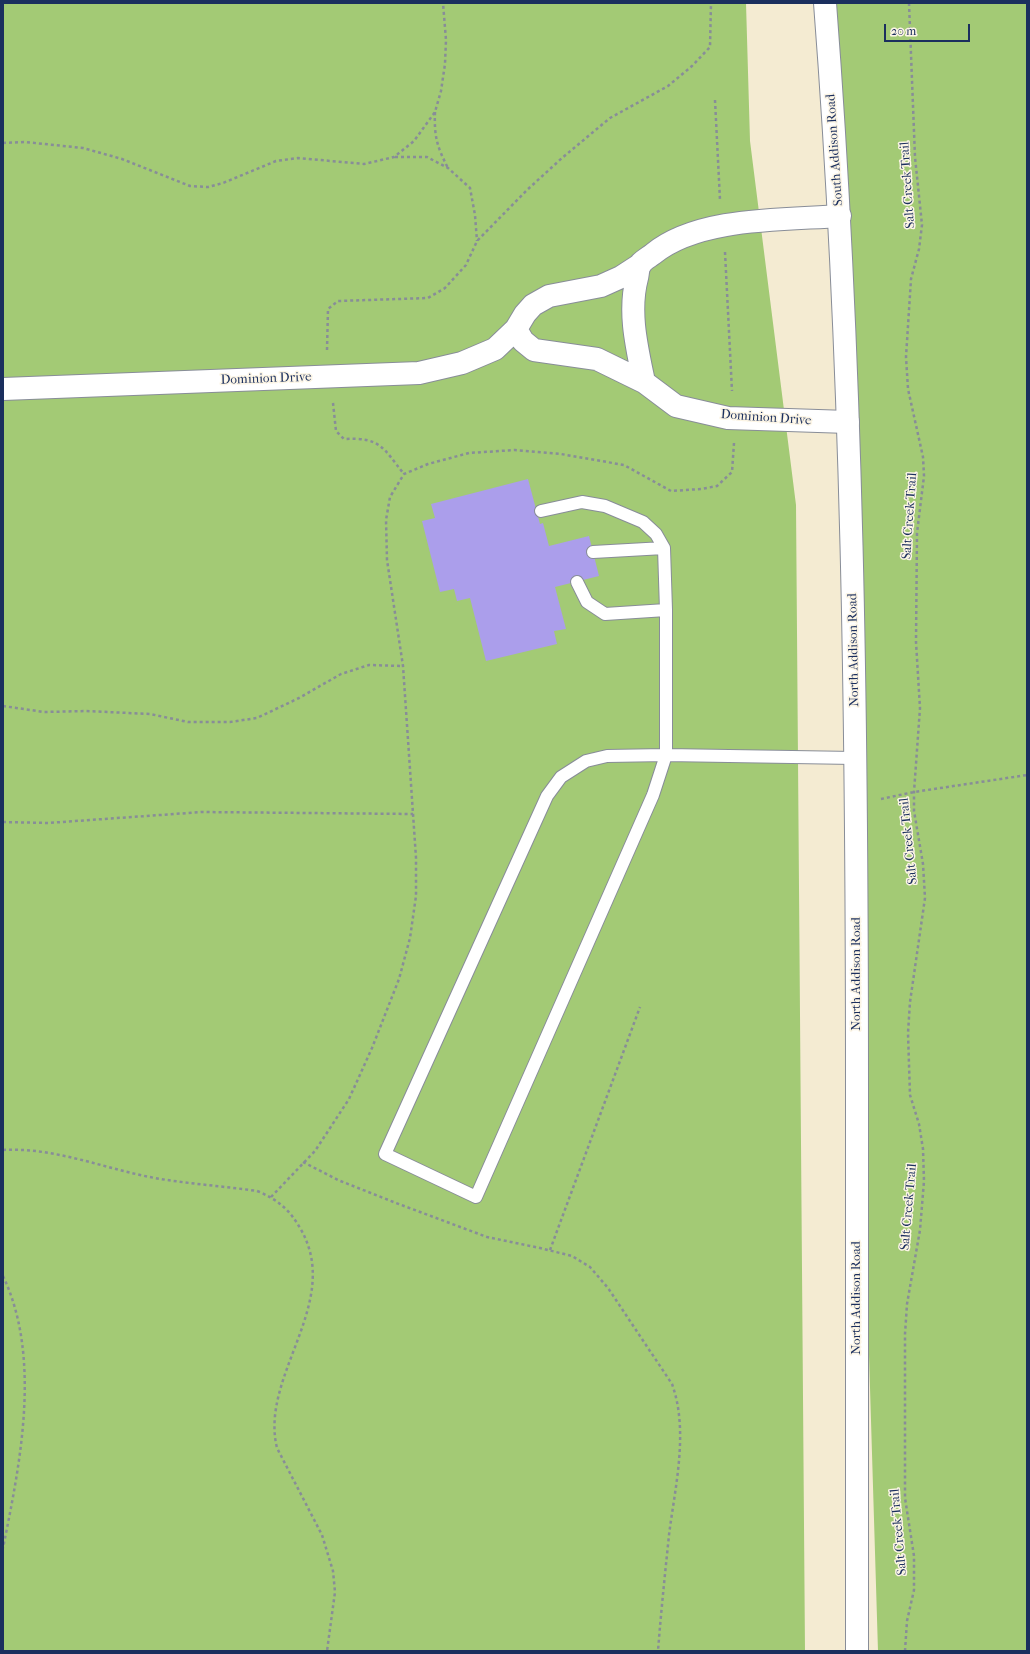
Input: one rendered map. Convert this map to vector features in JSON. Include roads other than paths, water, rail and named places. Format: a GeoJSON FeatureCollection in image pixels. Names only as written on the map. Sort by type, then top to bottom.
{"type":"FeatureCollection","features":[{"type":"Feature","properties":{"kind":"street","name":"South Addison Road"},"geometry":{"type":"LineString","coordinates":[[824,3],[840,216],[843,298]]}},
{"type":"Feature","properties":{"kind":"street","name":"Dominion Drive"},"geometry":{"type":"LineString","coordinates":[[3,389],[419,373],[462,362],[495,349],[516,329],[525,314],[533,305],[549,296],[601,286],[621,278],[664,245],[689,233],[724,225],[840,216]]}},
{"type":"Feature","properties":{"kind":"street"},"geometry":{"type":"LineString","coordinates":[[641,264],[635,284],[632,306],[637,352],[644,382]]}},
{"type":"Feature","properties":{"kind":"street","name":"North Addison Road"},"geometry":{"type":"LineString","coordinates":[[843,298],[854,617],[856,758],[857,1651]]}},
{"type":"Feature","properties":{"kind":"street","name":"Dominion Drive"},"geometry":{"type":"LineString","coordinates":[[516,329],[523,341],[534,350],[597,359],[644,382],[676,406],[728,418],[848,422]]}},
{"type":"Feature","properties":{"kind":"lane"},"geometry":{"type":"LineString","coordinates":[[541,511],[582,502],[605,506],[643,522],[656,534],[664,548],[666,610],[666,755],[653,795],[476,1197],[384,1154],[547,796],[562,777],[586,761],[607,756],[666,755],[856,758]]}},
{"type":"Feature","properties":{"kind":"lane"},"geometry":{"type":"LineString","coordinates":[[593,552],[664,548]]}},
{"type":"Feature","properties":{"kind":"lane"},"geometry":{"type":"LineString","coordinates":[[577,582],[587,602],[605,614],[666,610]]}}]}
